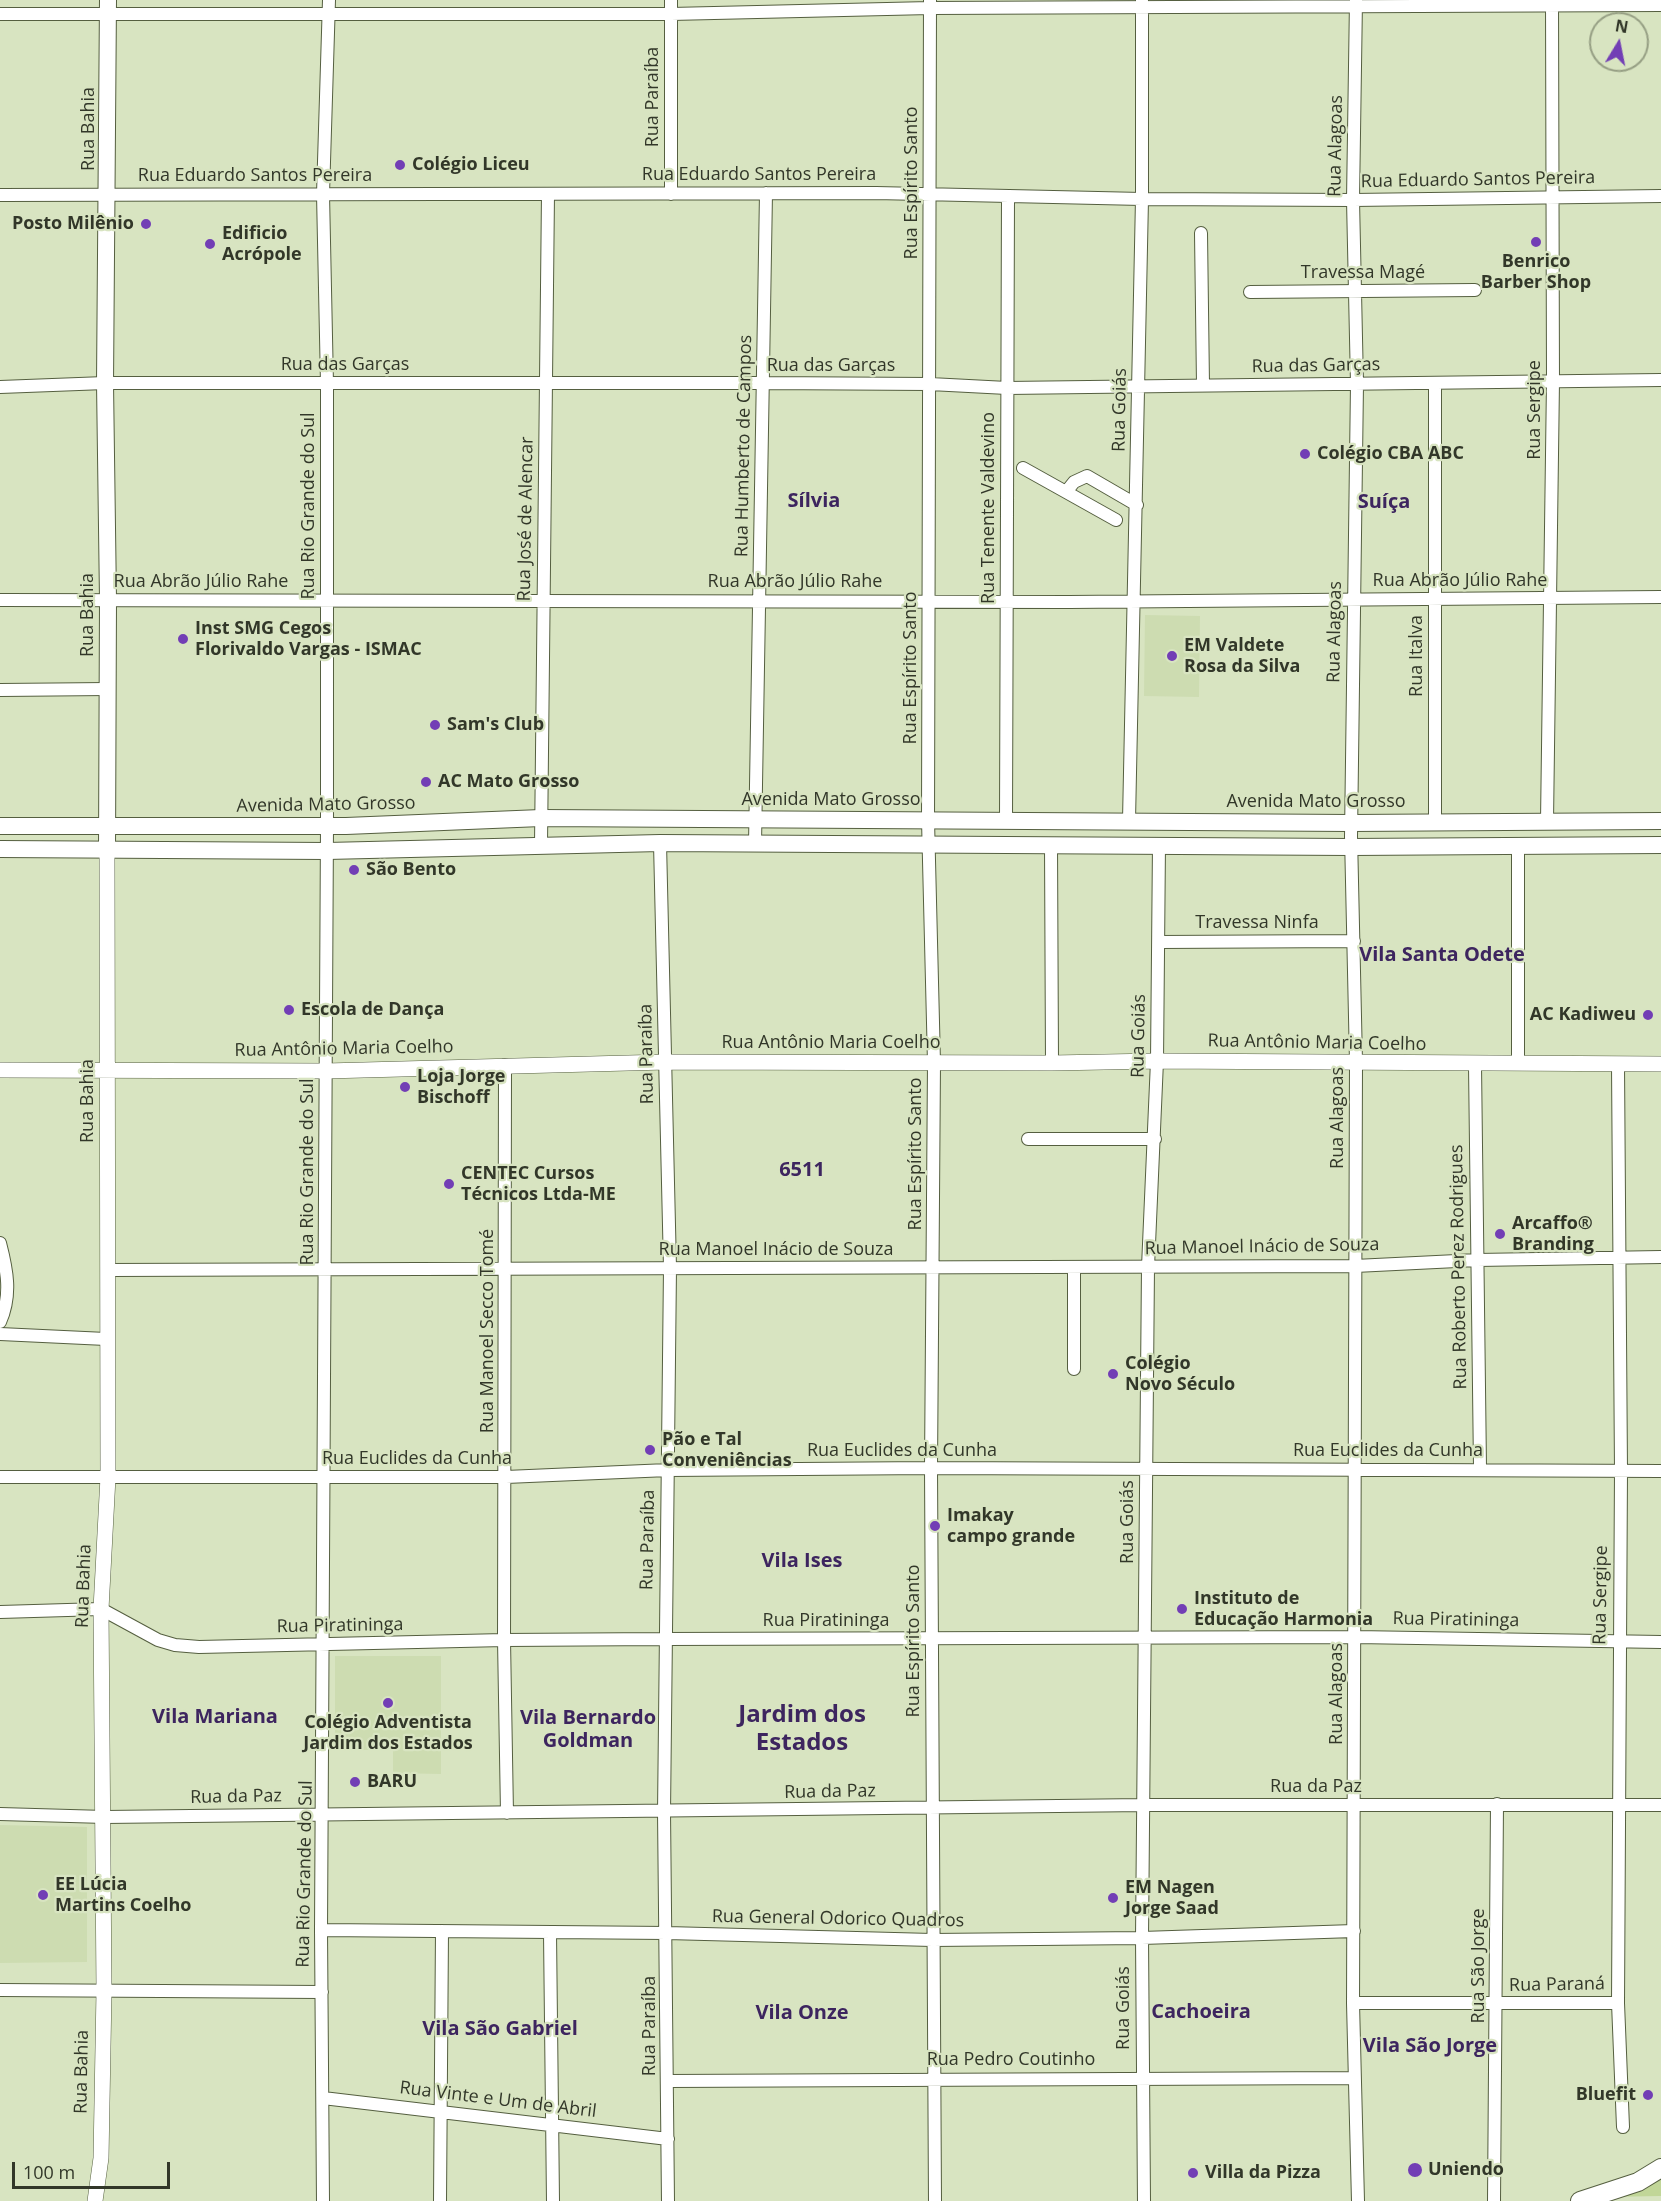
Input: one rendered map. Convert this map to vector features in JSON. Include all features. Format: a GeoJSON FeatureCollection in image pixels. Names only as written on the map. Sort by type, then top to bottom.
{"type":"FeatureCollection","features":[{"type":"Feature","properties":{"kind":"main road","name":"Rua Bahia"},"geometry":{"type":"LineString","coordinates":[[107,851],[108,600],[105,383],[109,195],[108,7]]}},
{"type":"Feature","properties":{"kind":"main road","name":"Avenida Mato Grosso"},"geometry":{"type":"LineString","coordinates":[[0,826],[327,826],[541,818],[1006,819],[1351,823],[1661,821]]}},
{"type":"Feature","properties":{"kind":"main road"},"geometry":{"type":"LineString","coordinates":[[1135,820],[1151,844]]}},
{"type":"Feature","properties":{"kind":"main road"},"geometry":{"type":"LineString","coordinates":[[1151,844],[1172,821]]}},
{"type":"Feature","properties":{"kind":"main road"},"geometry":{"type":"LineString","coordinates":[[1435,821],[1436,834],[1441,846]]}},
{"type":"Feature","properties":{"kind":"main road"},"geometry":{"type":"LineString","coordinates":[[0,849],[327,851],[541,844],[660,843],[1151,844],[1352,847],[1661,845]]}},
{"type":"Feature","properties":{"kind":"main road"},"geometry":{"type":"LineString","coordinates":[[1580,2201],[1638,2182],[1661,2168]]}},
{"type":"Feature","properties":{"kind":"street","name":"Rua Rio Grande do Sul"},"geometry":{"type":"LineString","coordinates":[[323,2201],[321,1930],[324,1814],[327,384],[323,194],[329,0]]}},
{"type":"Feature","properties":{"kind":"street","name":"Rua Paraíba"},"geometry":{"type":"LineString","coordinates":[[670,194],[671,0]]}},
{"type":"Feature","properties":{"kind":"street","name":"Rua Alagoas"},"geometry":{"type":"LineString","coordinates":[[1356,3],[1353,200],[1357,384],[1351,823],[1356,1062],[1356,1637],[1353,2002],[1359,2201]]}},
{"type":"Feature","properties":{"kind":"street"},"geometry":{"type":"LineString","coordinates":[[0,14],[108,7],[329,14],[671,14],[930,4],[1552,3],[1661,5]]}},
{"type":"Feature","properties":{"kind":"street","name":"Rua Sergipe"},"geometry":{"type":"LineString","coordinates":[[1547,821],[1553,381],[1552,3]]}},
{"type":"Feature","properties":{"kind":"street","name":"Rua Espírito Santo"},"geometry":{"type":"LineString","coordinates":[[930,4],[928,820],[934,1063],[931,1468],[935,2201]]}},
{"type":"Feature","properties":{"kind":"street","name":"Rua Goiás"},"geometry":{"type":"LineString","coordinates":[[1135,820],[1135,601],[1142,199],[1142,4]]}},
{"type":"Feature","properties":{"kind":"street","name":"Rua José de Alencar"},"geometry":{"type":"LineString","coordinates":[[541,844],[548,194]]}},
{"type":"Feature","properties":{"kind":"street","name":"Rua Eduardo Santos Pereira"},"geometry":{"type":"LineString","coordinates":[[0,195],[766,194],[1353,200],[1661,196]]}},
{"type":"Feature","properties":{"kind":"street","name":"Rua Humberto de Campos"},"geometry":{"type":"LineString","coordinates":[[755,844],[766,194]]}},
{"type":"Feature","properties":{"kind":"street","name":"Rua Tenente Valdevino"},"geometry":{"type":"LineString","coordinates":[[1006,819],[1008,196]]}},
{"type":"Feature","properties":{"kind":"street"},"geometry":{"type":"LineString","coordinates":[[1201,233],[1203,385]]}},
{"type":"Feature","properties":{"kind":"street","name":"Travessa Magé"},"geometry":{"type":"LineString","coordinates":[[1250,292],[1475,290]]}},
{"type":"Feature","properties":{"kind":"street","name":"Rua das Garças"},"geometry":{"type":"LineString","coordinates":[[0,387],[105,383],[762,383],[930,384],[1007,388],[1661,380]]}},
{"type":"Feature","properties":{"kind":"street","name":"Rua Italva"},"geometry":{"type":"LineString","coordinates":[[1435,383],[1435,821]]}},
{"type":"Feature","properties":{"kind":"street"},"geometry":{"type":"LineString","coordinates":[[1023,468],[1116,520]]}},
{"type":"Feature","properties":{"kind":"street"},"geometry":{"type":"LineString","coordinates":[[1066,492],[1074,482],[1087,476],[1137,505]]}},
{"type":"Feature","properties":{"kind":"street","name":"Rua Abrão Júlio Rahe"},"geometry":{"type":"LineString","coordinates":[[0,600],[1135,601],[1661,597]]}},
{"type":"Feature","properties":{"kind":"street"},"geometry":{"type":"LineString","coordinates":[[0,690],[108,689]]}},
{"type":"Feature","properties":{"kind":"street","name":"Rua Paraíba"},"geometry":{"type":"LineString","coordinates":[[660,843],[670,1268],[664,1639],[668,2201]]}},
{"type":"Feature","properties":{"kind":"street"},"geometry":{"type":"LineString","coordinates":[[1051,844],[1052,1064]]}},
{"type":"Feature","properties":{"kind":"street","name":"Rua Goiás"},"geometry":{"type":"LineString","coordinates":[[1144,2201],[1142,1938],[1148,1267],[1155,1139],[1159,942],[1151,844]]}},
{"type":"Feature","properties":{"kind":"street"},"geometry":{"type":"LineString","coordinates":[[1518,846],[1518,1064]]}},
{"type":"Feature","properties":{"kind":"street","name":"Rua Bahia"},"geometry":{"type":"LineString","coordinates":[[95,2201],[101,2158],[104,1991],[105,1817],[101,1610],[108,1477],[107,851]]}},
{"type":"Feature","properties":{"kind":"street","name":"Travessa Ninfa"},"geometry":{"type":"LineString","coordinates":[[1159,942],[1354,941]]}},
{"type":"Feature","properties":{"kind":"street","name":"Rua Antônio Maria Coelho"},"geometry":{"type":"LineString","coordinates":[[0,1070],[326,1071],[666,1062],[1052,1064],[1157,1061],[1475,1065],[1661,1064]]}},
{"type":"Feature","properties":{"kind":"street","name":"Rua Manoel Secco Tomé"},"geometry":{"type":"LineString","coordinates":[[506,1065],[507,1477],[504,1640],[507,1813]]}},
{"type":"Feature","properties":{"kind":"street","name":"Rua Roberto Perez Rodrigues"},"geometry":{"type":"LineString","coordinates":[[1475,1065],[1480,1468]]}},
{"type":"Feature","properties":{"kind":"street","name":"Rua Sergipe"},"geometry":{"type":"LineString","coordinates":[[1618,1065],[1621,1471],[1618,1640],[1618,2002],[1623,2127]]}},
{"type":"Feature","properties":{"kind":"street"},"geometry":{"type":"LineString","coordinates":[[1028,1139],[1155,1139]]}},
{"type":"Feature","properties":{"kind":"street"},"geometry":{"type":"LineString","coordinates":[[0,1243],[8,1276],[8,1295],[0,1322]]}},
{"type":"Feature","properties":{"kind":"street","name":"Rua Manoel Inácio de Souza"},"geometry":{"type":"LineString","coordinates":[[108,1270],[1355,1266],[1477,1260],[1661,1257]]}},
{"type":"Feature","properties":{"kind":"street"},"geometry":{"type":"LineString","coordinates":[[1074,1267],[1074,1369]]}},
{"type":"Feature","properties":{"kind":"street"},"geometry":{"type":"LineString","coordinates":[[0,1334],[106,1339]]}},
{"type":"Feature","properties":{"kind":"street","name":"Rua Euclides da Cunha"},"geometry":{"type":"LineString","coordinates":[[0,1477],[507,1477],[668,1470],[931,1468],[1480,1468],[1661,1471]]}},
{"type":"Feature","properties":{"kind":"street","name":"Rua Piratininga"},"geometry":{"type":"LineString","coordinates":[[0,1612],[101,1610],[158,1640],[175,1645],[324,1645],[504,1640],[1356,1637],[1661,1641]]}},
{"type":"Feature","properties":{"kind":"street","name":"Rua São Jorge"},"geometry":{"type":"LineString","coordinates":[[1494,2201],[1497,1804]]}},
{"type":"Feature","properties":{"kind":"street","name":"Rua da Paz"},"geometry":{"type":"LineString","coordinates":[[0,1814],[105,1817],[1144,1805],[1661,1805]]}},
{"type":"Feature","properties":{"kind":"street","name":"Rua General Odorico Quadros"},"geometry":{"type":"LineString","coordinates":[[321,1930],[667,1933],[932,1940],[1142,1938],[1354,1931]]}},
{"type":"Feature","properties":{"kind":"street"},"geometry":{"type":"LineString","coordinates":[[440,2201],[442,1931]]}},
{"type":"Feature","properties":{"kind":"street"},"geometry":{"type":"LineString","coordinates":[[550,1933],[553,2201]]}},
{"type":"Feature","properties":{"kind":"street"},"geometry":{"type":"LineString","coordinates":[[0,1990],[322,1992]]}},
{"type":"Feature","properties":{"kind":"street","name":"Rua Paraná"},"geometry":{"type":"LineString","coordinates":[[1353,2002],[1497,2004],[1618,2002]]}},
{"type":"Feature","properties":{"kind":"street","name":"Rua Pedro Coutinho"},"geometry":{"type":"LineString","coordinates":[[668,2081],[1142,2077],[1354,2078]]}},
{"type":"Feature","properties":{"kind":"street","name":"Rua Vinte e Um de Abril"},"geometry":{"type":"LineString","coordinates":[[323,2098],[668,2139]]}},
{"type":"Feature","properties":{"kind":"shaded area","name":"EM Valdete Rosa da Silva"},"geometry":{"type":"Polygon","coordinates":[[[1145,615],[1200,616],[1199,697],[1144,696],[1145,615]]]}},
{"type":"Feature","properties":{"kind":"shaded area","name":"Colégio Adventista Jardim dos Estados"},"geometry":{"type":"Polygon","coordinates":[[[335,1656],[441,1656],[441,1774],[393,1773],[393,1750],[335,1750],[335,1656]]]}},
{"type":"Feature","properties":{"kind":"shaded area","name":"EE Lúcia Martins Coelho"},"geometry":{"type":"Polygon","coordinates":[[[0,1825],[87,1827],[87,1962],[0,1963],[0,1825]]]}},
{"type":"Feature","properties":{"kind":"shaded area"},"geometry":{"type":"Polygon","coordinates":[[[1661,2174],[1661,2196],[1605,2197],[1661,2174]]]}},
{"type":"Feature","properties":{"kind":"place","name":"Colégio Liceu"},"geometry":{"type":"Point","coordinates":[400,165]}},
{"type":"Feature","properties":{"kind":"place","name":"Posto Milênio"},"geometry":{"type":"Point","coordinates":[146,224]}},
{"type":"Feature","properties":{"kind":"place","name":"Benrico Barber Shop"},"geometry":{"type":"Point","coordinates":[1536,242]}},
{"type":"Feature","properties":{"kind":"place","name":"Edificio Acrópole"},"geometry":{"type":"Point","coordinates":[210,244]}},
{"type":"Feature","properties":{"kind":"place","name":"Colégio CBA ABC"},"geometry":{"type":"Point","coordinates":[1305,454]}},
{"type":"Feature","properties":{"kind":"place","name":"Inst SMG Cegos Florivaldo Vargas - ISMAC"},"geometry":{"type":"Point","coordinates":[183,639]}},
{"type":"Feature","properties":{"kind":"place","name":"EM Valdete Rosa da Silva"},"geometry":{"type":"Point","coordinates":[1172,656]}},
{"type":"Feature","properties":{"kind":"place","name":"Sam's Club"},"geometry":{"type":"Point","coordinates":[435,725]}},
{"type":"Feature","properties":{"kind":"place","name":"AC Mato Grosso"},"geometry":{"type":"Point","coordinates":[426,782]}},
{"type":"Feature","properties":{"kind":"place","name":"São Bento"},"geometry":{"type":"Point","coordinates":[354,870]}},
{"type":"Feature","properties":{"kind":"place","name":"Escola de Dança"},"geometry":{"type":"Point","coordinates":[289,1010]}},
{"type":"Feature","properties":{"kind":"place","name":"AC Kadiweu"},"geometry":{"type":"Point","coordinates":[1648,1015]}},
{"type":"Feature","properties":{"kind":"place","name":"Loja Jorge Bischoff"},"geometry":{"type":"Point","coordinates":[405,1087]}},
{"type":"Feature","properties":{"kind":"place","name":"CENTEC Cursos Técnicos Ltda-ME"},"geometry":{"type":"Point","coordinates":[449,1184]}},
{"type":"Feature","properties":{"kind":"place","name":"Arcaffo® Branding"},"geometry":{"type":"Point","coordinates":[1500,1234]}},
{"type":"Feature","properties":{"kind":"place","name":"Colégio Novo Século"},"geometry":{"type":"Point","coordinates":[1113,1374]}},
{"type":"Feature","properties":{"kind":"place","name":"Pão e Tal Conveniências"},"geometry":{"type":"Point","coordinates":[650,1450]}},
{"type":"Feature","properties":{"kind":"place","name":"Imakay campo grande"},"geometry":{"type":"Point","coordinates":[935,1526]}},
{"type":"Feature","properties":{"kind":"place","name":"Instituto de Educação Harmonia"},"geometry":{"type":"Point","coordinates":[1182,1609]}},
{"type":"Feature","properties":{"kind":"place","name":"Colégio Adventista Jardim dos Estados"},"geometry":{"type":"Point","coordinates":[388,1703]}},
{"type":"Feature","properties":{"kind":"place","name":"BARU"},"geometry":{"type":"Point","coordinates":[355,1782]}},
{"type":"Feature","properties":{"kind":"place","name":"EE Lúcia Martins Coelho"},"geometry":{"type":"Point","coordinates":[43,1895]}},
{"type":"Feature","properties":{"kind":"place","name":"EM Nagen Jorge Saad"},"geometry":{"type":"Point","coordinates":[1113,1898]}},
{"type":"Feature","properties":{"kind":"place","name":"Bluefit"},"geometry":{"type":"Point","coordinates":[1648,2095]}},
{"type":"Feature","properties":{"kind":"place","name":"Uniendo"},"geometry":{"type":"Point","coordinates":[1415,2170]}},
{"type":"Feature","properties":{"kind":"place","name":"Villa da Pizza"},"geometry":{"type":"Point","coordinates":[1193,2173]}},
{"type":"Feature","properties":{"kind":"district","name":"Sílvia"},"geometry":{"type":"Point","coordinates":[814,501]}},
{"type":"Feature","properties":{"kind":"district","name":"Suíça"},"geometry":{"type":"Point","coordinates":[1384,502]}},
{"type":"Feature","properties":{"kind":"district","name":"Vila Santa Odete"},"geometry":{"type":"Point","coordinates":[1442,955]}},
{"type":"Feature","properties":{"kind":"district","name":"6511"},"geometry":{"type":"Point","coordinates":[802,1170]}},
{"type":"Feature","properties":{"kind":"district","name":"Vila Ises"},"geometry":{"type":"Point","coordinates":[802,1561]}},
{"type":"Feature","properties":{"kind":"district","name":"Vila Mariana"},"geometry":{"type":"Point","coordinates":[215,1717]}},
{"type":"Feature","properties":{"kind":"district","name":"Jardim dos Estados"},"geometry":{"type":"Point","coordinates":[802,1729]}},
{"type":"Feature","properties":{"kind":"district","name":"Vila Bernardo Goldman"},"geometry":{"type":"Point","coordinates":[588,1730]}},
{"type":"Feature","properties":{"kind":"district","name":"Cachoeira"},"geometry":{"type":"Point","coordinates":[1201,2012]}},
{"type":"Feature","properties":{"kind":"district","name":"Vila Onze"},"geometry":{"type":"Point","coordinates":[802,2013]}},
{"type":"Feature","properties":{"kind":"district","name":"Vila São Gabriel"},"geometry":{"type":"Point","coordinates":[500,2029]}},
{"type":"Feature","properties":{"kind":"district","name":"Vila São Jorge"},"geometry":{"type":"Point","coordinates":[1430,2046]}}]}
